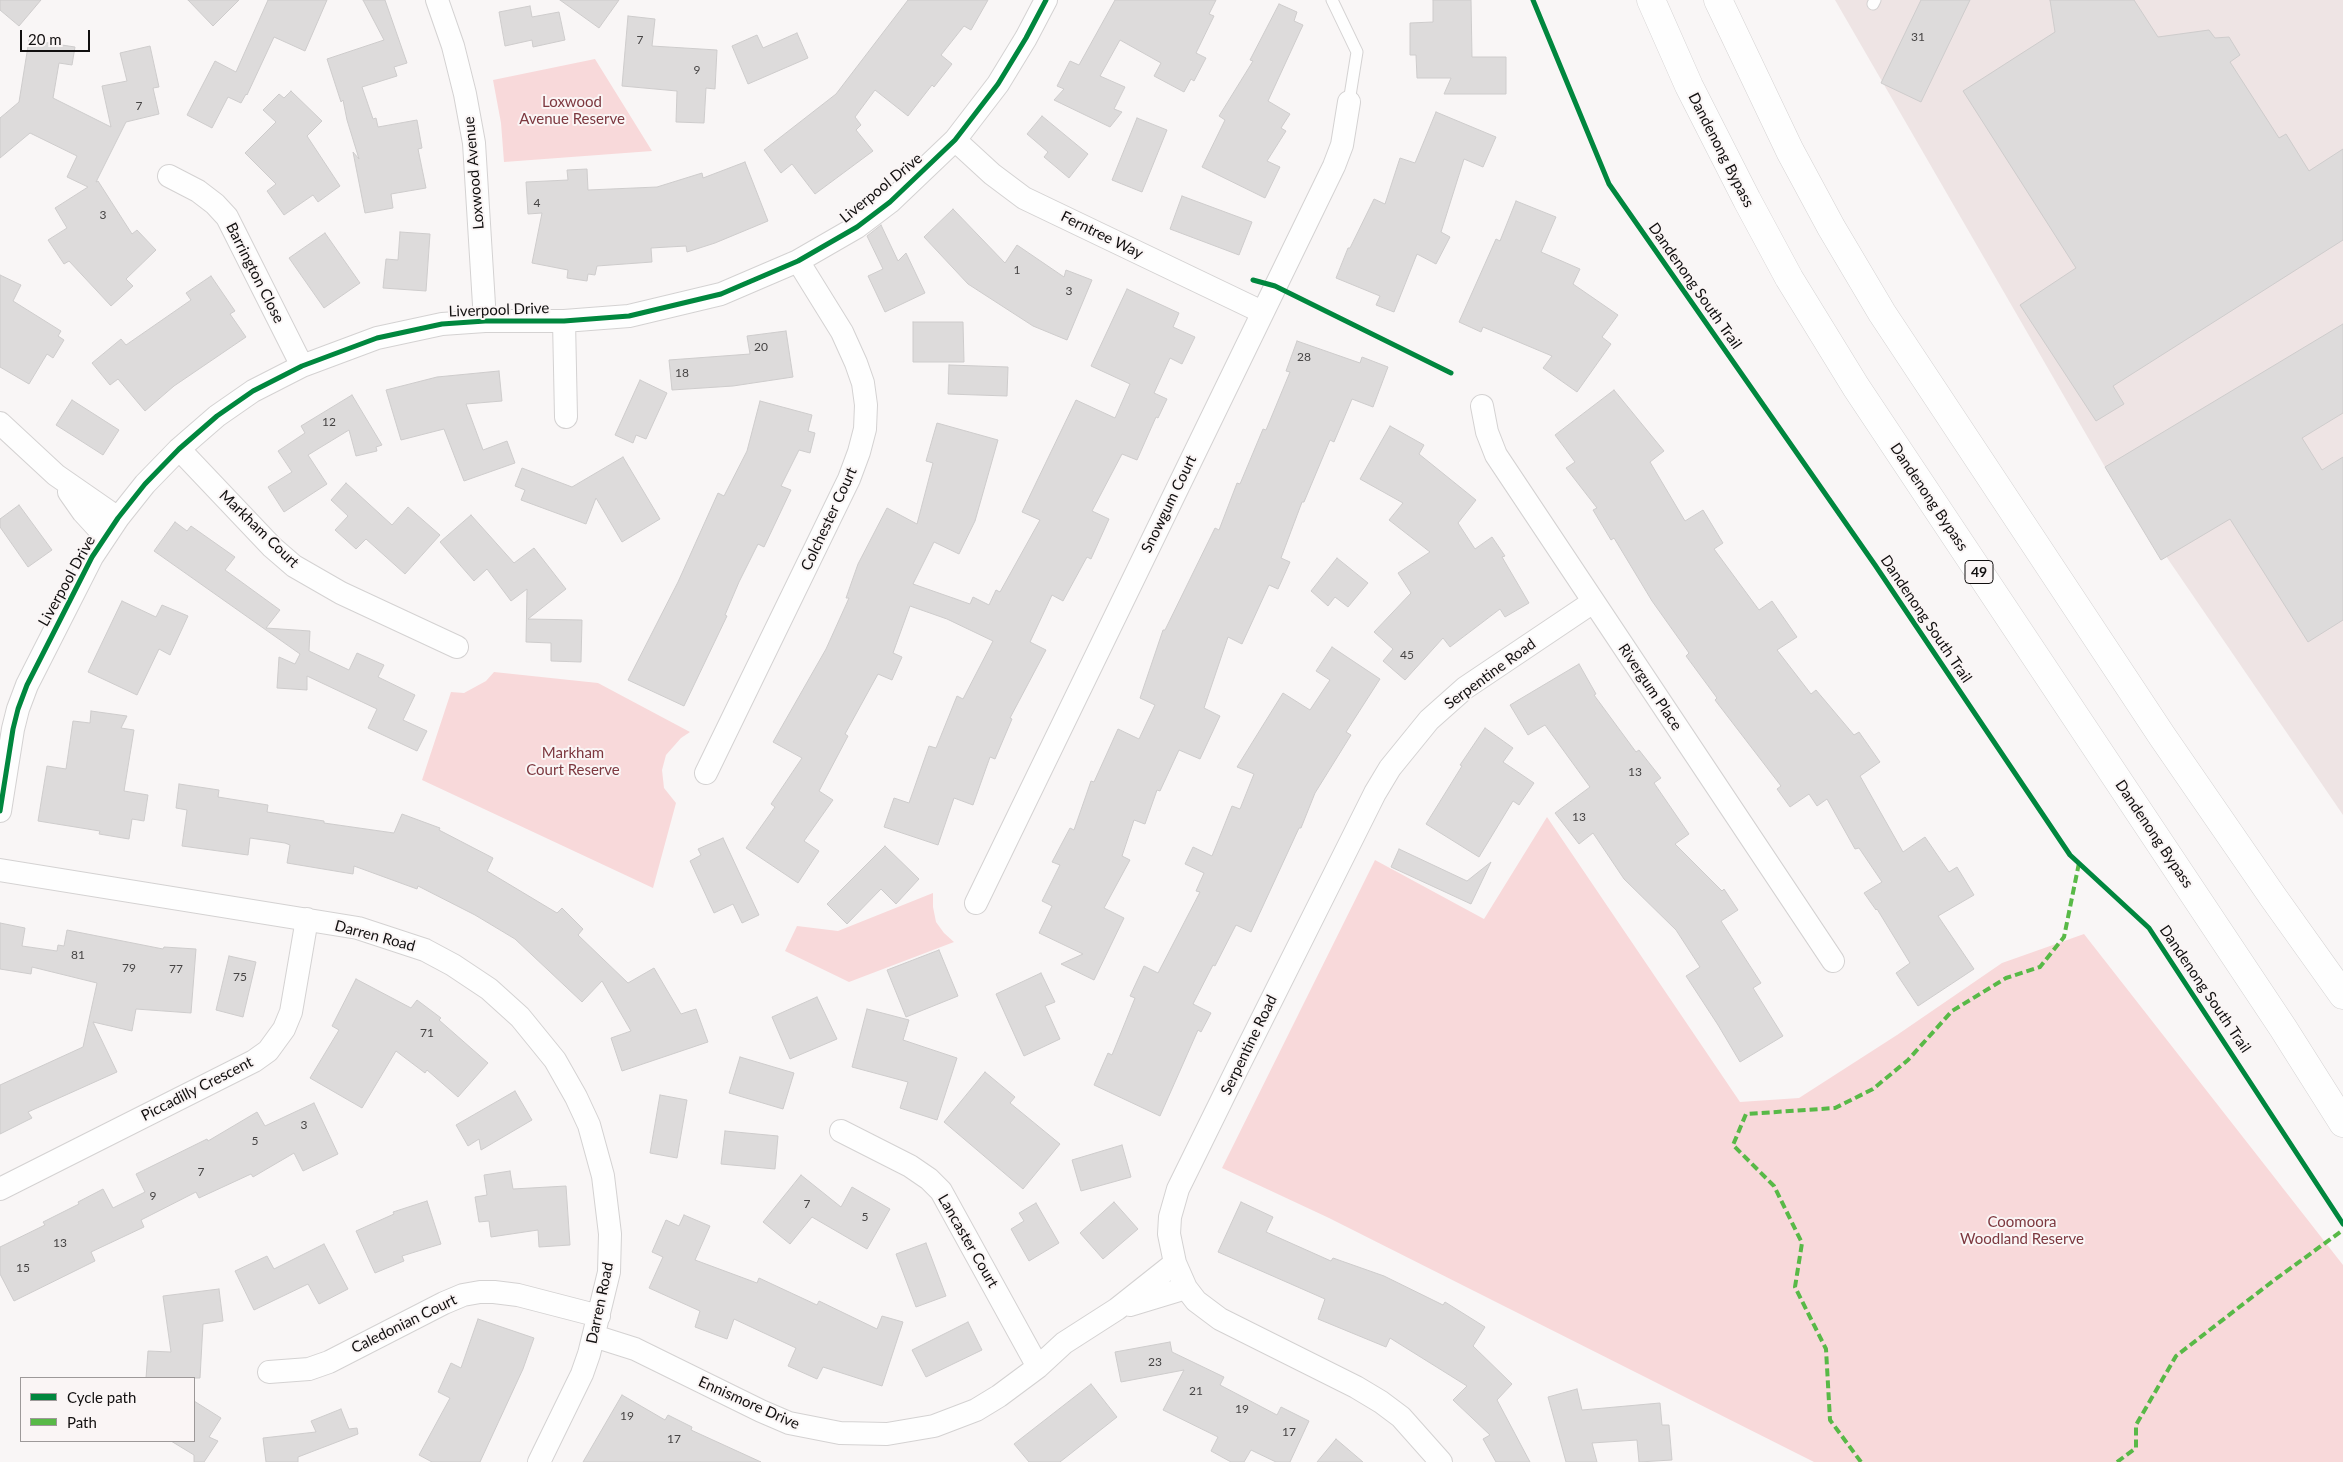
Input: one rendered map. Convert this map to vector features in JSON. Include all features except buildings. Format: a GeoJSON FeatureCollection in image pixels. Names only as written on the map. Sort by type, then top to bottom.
{"type":"FeatureCollection","features":[{"type":"Feature","properties":{"kind":"highway","name":"Dandenong Bypass"},"geometry":{"type":"LineString","coordinates":[[1651,0],[1688,86],[1789,278],[1851,378],[2283,1028],[2343,1123]]}},
{"type":"Feature","properties":{"kind":"highway"},"geometry":{"type":"LineString","coordinates":[[1718,0],[1790,151],[1830,227],[1882,312],[2162,736],[2343,995]]}},
{"type":"Feature","properties":{"kind":"street","name":"Loxwood Avenue"},"geometry":{"type":"LineString","coordinates":[[437,0],[453,46],[466,94],[474,143],[485,321]]}},
{"type":"Feature","properties":{"kind":"street","name":"Liverpool Drive"},"geometry":{"type":"LineString","coordinates":[[0,811],[13,729],[24,693],[71,595],[105,536],[145,484],[179,449],[217,416],[253,392],[302,366],[377,338],[442,324],[485,321],[564,321],[629,316],[669,308],[721,294],[798,261],[856,227],[890,202],[955,140],[998,84],[1046,0]]}},
{"type":"Feature","properties":{"kind":"street","name":"Snowgum Court"},"geometry":{"type":"LineString","coordinates":[[976,903],[1334,166],[1342,145],[1349,102]]}},
{"type":"Feature","properties":{"kind":"street","name":"Ferntree Way"},"geometry":{"type":"LineString","coordinates":[[955,140],[992,174],[1024,198],[1262,312]]}},
{"type":"Feature","properties":{"kind":"street","name":"Barrington Close"},"geometry":{"type":"LineString","coordinates":[[168,176],[198,192],[215,204],[227,217],[302,366]]}},
{"type":"Feature","properties":{"kind":"street","name":"Colchester Court"},"geometry":{"type":"LineString","coordinates":[[706,773],[850,479],[860,452],[866,405],[863,383],[842,332],[798,261]]}},
{"type":"Feature","properties":{"kind":"street"},"geometry":{"type":"LineString","coordinates":[[564,321],[566,418]]}},
{"type":"Feature","properties":{"kind":"street","name":"Rivergum Place"},"geometry":{"type":"LineString","coordinates":[[1482,406],[1487,432],[1496,455],[1833,961]]}},
{"type":"Feature","properties":{"kind":"street"},"geometry":{"type":"LineString","coordinates":[[0,424],[56,475],[118,518]]}},
{"type":"Feature","properties":{"kind":"street","name":"Markham Court"},"geometry":{"type":"LineString","coordinates":[[179,449],[272,547],[294,566],[341,593],[457,647]]}},
{"type":"Feature","properties":{"kind":"street"},"geometry":{"type":"LineString","coordinates":[[56,475],[83,512],[105,536]]}},
{"type":"Feature","properties":{"kind":"street","name":"Serpentine Road"},"geometry":{"type":"LineString","coordinates":[[1441,1462],[1400,1418],[1380,1402],[1356,1387],[1220,1319],[1196,1301],[1186,1288],[1174,1263],[1170,1217],[1178,1189],[1375,793],[1390,768],[1429,720],[1465,688],[1593,602]]}},
{"type":"Feature","properties":{"kind":"street","name":"Darren Road"},"geometry":{"type":"LineString","coordinates":[[0,870],[306,919],[358,928],[395,938],[453,964],[489,989],[520,1017],[555,1060],[589,1125],[603,1176],[609,1211],[611,1246],[610,1272],[597,1326],[582,1374],[539,1462]]}},
{"type":"Feature","properties":{"kind":"street","name":"Piccadilly Crescent"},"geometry":{"type":"LineString","coordinates":[[0,1188],[254,1061],[268,1051],[284,1029],[291,1012],[306,919]]}},
{"type":"Feature","properties":{"kind":"street","name":"Lancaster Court"},"geometry":{"type":"LineString","coordinates":[[841,1131],[910,1166],[929,1179],[941,1191],[1038,1367]]}},
{"type":"Feature","properties":{"kind":"street","name":"Ennismore Drive"},"geometry":{"type":"LineString","coordinates":[[597,1326],[634,1349],[761,1411],[790,1423],[840,1433],[887,1434],[934,1426],[976,1410],[999,1396],[1038,1367],[1064,1342],[1117,1309],[1174,1263]]}},
{"type":"Feature","properties":{"kind":"street","name":"Ennismore Drive"},"geometry":{"type":"LineString","coordinates":[[1117,1309],[1186,1288]]}},
{"type":"Feature","properties":{"kind":"street","name":"Caledonian Court"},"geometry":{"type":"LineString","coordinates":[[269,1372],[309,1369],[329,1362],[444,1303],[463,1295],[480,1292],[518,1295],[597,1326]]}},
{"type":"Feature","properties":{"kind":"lane"},"geometry":{"type":"LineString","coordinates":[[1332,0],[1357,52],[1349,102]]}},
{"type":"Feature","properties":{"kind":"lane"},"geometry":{"type":"LineString","coordinates":[[1872,0],[1873,4],[1875,0]]}},
{"type":"Feature","properties":{"kind":"shaded area"},"geometry":{"type":"Polygon","coordinates":[[[1835,0],[2343,0],[2343,815],[2105,467],[1835,0]]]}},
{"type":"Feature","properties":{"kind":"green space","name":"Loxwood Avenue Reserve"},"geometry":{"type":"Polygon","coordinates":[[[595,59],[652,151],[504,162],[501,123],[493,80],[595,59]]]}},
{"type":"Feature","properties":{"kind":"green space","name":"Markham Court Reserve"},"geometry":{"type":"Polygon","coordinates":[[[494,672],[598,683],[690,732],[681,738],[666,755],[662,770],[664,788],[676,803],[653,888],[422,780],[451,692],[464,693],[486,681],[494,672]]]}},
{"type":"Feature","properties":{"kind":"green space","name":"Coomoora Woodland Reserve"},"geometry":{"type":"Polygon","coordinates":[[[1547,817],[1740,1102],[1799,1098],[1897,1035],[2002,963],[2084,934],[2343,1265],[2343,1462],[1814,1462],[1329,1218],[1222,1168],[1375,860],[1484,919],[1547,817]]]}},
{"type":"Feature","properties":{"kind":"green space"},"geometry":{"type":"Polygon","coordinates":[[[933,893],[936,922],[954,942],[849,982],[785,951],[797,926],[838,931],[933,893]]]}},
{"type":"Feature","properties":{"kind":"marked path"},"geometry":{"type":"LineString","coordinates":[[1861,1462],[1830,1420],[1826,1349],[1795,1287],[1802,1243],[1774,1186],[1733,1145],[1746,1114],[1835,1108],[1873,1089],[1908,1060],[1952,1011],[2006,978],[2040,967],[2064,937],[2079,863]]}},
{"type":"Feature","properties":{"kind":"marked path"},"geometry":{"type":"LineString","coordinates":[[2117,1462],[2136,1448],[2136,1425],[2176,1356],[2343,1230]]}},
{"type":"Feature","properties":{"kind":"cycle path"},"geometry":{"type":"LineString","coordinates":[[0,811],[18,709],[27,685],[92,557],[118,518],[145,484],[179,449],[217,416],[253,391],[302,366],[377,338],[442,324],[485,321],[564,321],[629,316],[721,294],[798,261],[857,227],[890,202],[955,140],[998,84],[1046,0]]}},
{"type":"Feature","properties":{"kind":"cycle path","name":"Dandenong South Trail"},"geometry":{"type":"LineString","coordinates":[[1533,0],[1609,184],[1875,565],[2070,855],[2149,928],[2343,1224]]}},
{"type":"Feature","properties":{"kind":"cycle path"},"geometry":{"type":"LineString","coordinates":[[1253,280],[1275,286],[1451,373]]}}]}
